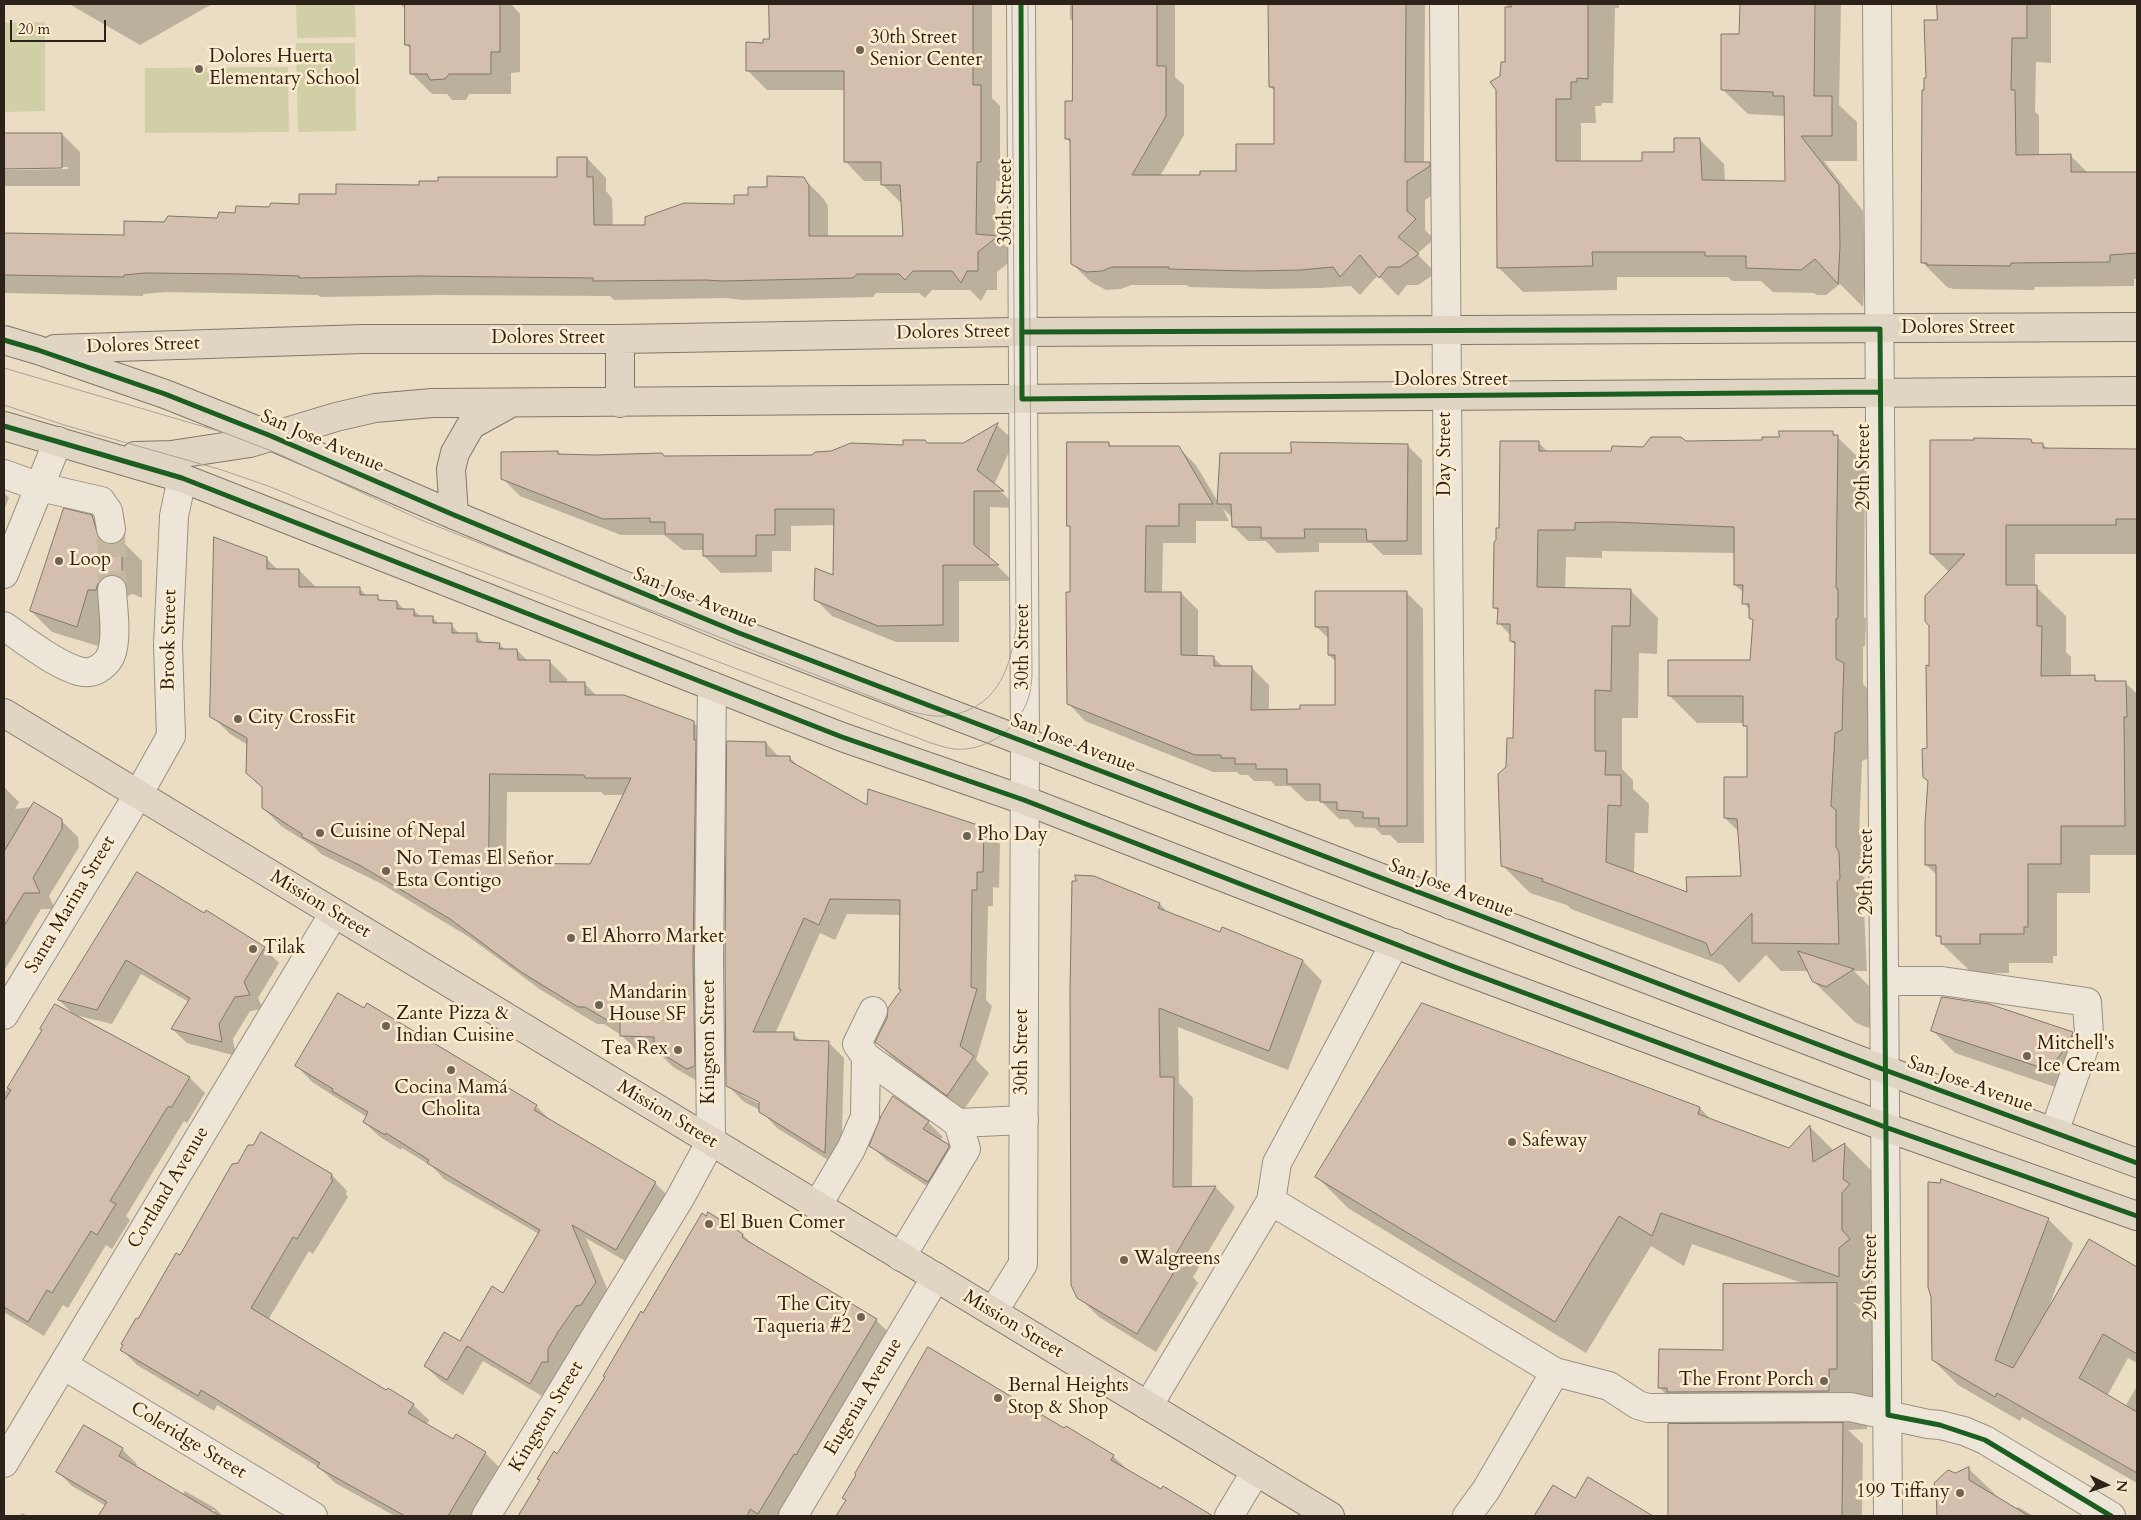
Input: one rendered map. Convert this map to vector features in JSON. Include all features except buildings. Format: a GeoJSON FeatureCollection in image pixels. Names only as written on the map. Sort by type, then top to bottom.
{"type":"FeatureCollection","features":[{"type":"Feature","properties":{"kind":"main road","name":"Dolores Street"},"geometry":{"type":"LineString","coordinates":[[38,350],[363,339],[620,339],[1022,332],[1446,332],[2137,327]]}},
{"type":"Feature","properties":{"kind":"main road"},"geometry":{"type":"LineString","coordinates":[[620,339],[620,403]]}},
{"type":"Feature","properties":{"kind":"main road","name":"San Jose Avenue"},"geometry":{"type":"LineString","coordinates":[[4,340],[165,394],[271,436],[454,515],[739,633],[1884,1070],[2137,1163]]}},
{"type":"Feature","properties":{"kind":"main road","name":"Dolores Street"},"geometry":{"type":"LineString","coordinates":[[110,457],[171,454],[250,443],[336,417],[375,408],[432,404],[2137,391]]}},
{"type":"Feature","properties":{"kind":"main road"},"geometry":{"type":"LineString","coordinates":[[454,515],[451,470],[455,453],[471,425],[512,402]]}},
{"type":"Feature","properties":{"kind":"main road"},"geometry":{"type":"LineString","coordinates":[[4,426],[182,478],[842,737],[1024,800],[1452,966],[1885,1127],[2137,1216]]}},
{"type":"Feature","properties":{"kind":"main road","name":"Mission Street"},"geometry":{"type":"LineString","coordinates":[[4,714],[1330,1516]]}},
{"type":"Feature","properties":{"kind":"street","name":"30th Street"},"geometry":{"type":"LineString","coordinates":[[993,1312],[1023,1264],[1025,743],[1021,4]]}},
{"type":"Feature","properties":{"kind":"street","name":"Day Street"},"geometry":{"type":"LineString","coordinates":[[1444,4],[1451,905]]}},
{"type":"Feature","properties":{"kind":"street","name":"29th Street"},"geometry":{"type":"LineString","coordinates":[[1877,4],[1888,1516]]}},
{"type":"Feature","properties":{"kind":"street"},"geometry":{"type":"LineString","coordinates":[[4,574],[14,517],[40,488],[58,442]]}},
{"type":"Feature","properties":{"kind":"street"},"geometry":{"type":"LineString","coordinates":[[4,474],[40,488],[100,501],[108,511],[111,530]]}},
{"type":"Feature","properties":{"kind":"street","name":"Brook Street"},"geometry":{"type":"LineString","coordinates":[[138,795],[171,736],[168,645],[174,516],[182,478]]}},
{"type":"Feature","properties":{"kind":"street"},"geometry":{"type":"LineString","coordinates":[[4,626],[63,664],[84,672],[94,670],[106,664],[112,652],[112,590]]}},
{"type":"Feature","properties":{"kind":"street","name":"Kingston Street"},"geometry":{"type":"LineString","coordinates":[[486,1516],[680,1198],[711,1141],[712,686]]}},
{"type":"Feature","properties":{"kind":"street","name":"Santa Marina Street"},"geometry":{"type":"LineString","coordinates":[[4,1015],[138,795]]}},
{"type":"Feature","properties":{"kind":"street","name":"Cortland Avenue"},"geometry":{"type":"LineString","coordinates":[[4,1463],[334,913]]}},
{"type":"Feature","properties":{"kind":"street"},"geometry":{"type":"LineString","coordinates":[[1148,1406],[1271,1201],[1277,1163],[1395,943]]}},
{"type":"Feature","properties":{"kind":"street"},"geometry":{"type":"LineString","coordinates":[[1884,981],[1942,981],[2087,1002],[2089,1034],[2054,1132]]}},
{"type":"Feature","properties":{"kind":"street"},"geometry":{"type":"LineString","coordinates":[[872,1012],[857,1044],[866,1057],[958,1123],[966,1149],[902,1257]]}},
{"type":"Feature","properties":{"kind":"street"},"geometry":{"type":"LineString","coordinates":[[817,1206],[851,1149],[865,1117],[866,1057]]}},
{"type":"Feature","properties":{"kind":"street"},"geometry":{"type":"LineString","coordinates":[[958,1123],[1024,1120]]}},
{"type":"Feature","properties":{"kind":"street"},"geometry":{"type":"LineString","coordinates":[[1271,1201],[1555,1372],[1609,1386],[1638,1405],[1648,1408],[1850,1407],[1940,1425],[1985,1440],[2111,1516]]}},
{"type":"Feature","properties":{"kind":"street","name":"Eugenia Avenue"},"geometry":{"type":"LineString","coordinates":[[793,1516],[936,1278]]}},
{"type":"Feature","properties":{"kind":"street","name":"Coleridge Street"},"geometry":{"type":"LineString","coordinates":[[63,1365],[313,1516]]}},
{"type":"Feature","properties":{"kind":"street"},"geometry":{"type":"LineString","coordinates":[[1466,1516],[1486,1490],[1555,1372]]}},
{"type":"Feature","properties":{"kind":"street"},"geometry":{"type":"LineString","coordinates":[[1229,1516],[1256,1471]]}},
{"type":"Feature","properties":{"kind":"green space"},"geometry":{"type":"Polygon","coordinates":[[[296,4],[355,4],[356,37],[297,38],[296,4]]]}},
{"type":"Feature","properties":{"kind":"green space"},"geometry":{"type":"Polygon","coordinates":[[[45,22],[45,111],[4,112],[4,23],[45,22]]]}},
{"type":"Feature","properties":{"kind":"green space"},"geometry":{"type":"Polygon","coordinates":[[[296,43],[355,43],[356,131],[298,132],[296,43]]]}},
{"type":"Feature","properties":{"kind":"green space"},"geometry":{"type":"Polygon","coordinates":[[[288,67],[289,132],[145,133],[145,68],[288,67]]]}},
{"type":"Feature","properties":{"kind":"tunnel"},"geometry":{"type":"LineString","coordinates":[[111,529],[112,590]]}},
{"type":"Feature","properties":{"kind":"tram line"},"geometry":{"type":"LineString","coordinates":[[4,368],[225,433],[279,454],[421,520],[905,710],[939,716],[961,713],[988,698],[997,687],[1009,660],[1016,628],[1012,4]]}},
{"type":"Feature","properties":{"kind":"tram line"},"geometry":{"type":"LineString","coordinates":[[4,405],[64,425],[222,470],[268,486],[412,545],[931,743],[954,749],[966,749],[990,742],[1010,728],[1025,708],[1031,689],[1032,677],[1028,4]]}},
{"type":"Feature","properties":{"kind":"cycle path"},"geometry":{"type":"LineString","coordinates":[[1021,4],[1022,399],[1880,392]]}},
{"type":"Feature","properties":{"kind":"cycle path"},"geometry":{"type":"LineString","coordinates":[[1022,332],[1880,329],[1888,1415],[1940,1425],[1985,1440],[2111,1516]]}},
{"type":"Feature","properties":{"kind":"cycle path"},"geometry":{"type":"LineString","coordinates":[[4,340],[165,394],[271,436],[454,515],[739,633],[1885,1070],[2137,1163]]}},
{"type":"Feature","properties":{"kind":"cycle path"},"geometry":{"type":"LineString","coordinates":[[4,426],[182,478],[842,737],[1024,800],[1452,966],[1885,1127],[2137,1216]]}},
{"type":"Feature","properties":{"kind":"place","name":"30th Street Senior Center"},"geometry":{"type":"Point","coordinates":[860,50]}},
{"type":"Feature","properties":{"kind":"place","name":"Dolores Huerta Elementary School"},"geometry":{"type":"Point","coordinates":[199,69]}},
{"type":"Feature","properties":{"kind":"place","name":"Loop"},"geometry":{"type":"Point","coordinates":[59,561]}},
{"type":"Feature","properties":{"kind":"place","name":"City CrossFit"},"geometry":{"type":"Point","coordinates":[238,719]}},
{"type":"Feature","properties":{"kind":"place","name":"Cuisine of Nepal"},"geometry":{"type":"Point","coordinates":[320,833]}},
{"type":"Feature","properties":{"kind":"place","name":"Pho Day"},"geometry":{"type":"Point","coordinates":[967,836]}},
{"type":"Feature","properties":{"kind":"place","name":"No Temas El Señor Esta Contigo"},"geometry":{"type":"Point","coordinates":[386,871]}},
{"type":"Feature","properties":{"kind":"place","name":"El Ahorro Market"},"geometry":{"type":"Point","coordinates":[571,938]}},
{"type":"Feature","properties":{"kind":"place","name":"Tilak"},"geometry":{"type":"Point","coordinates":[253,949]}},
{"type":"Feature","properties":{"kind":"place","name":"Mandarin House SF"},"geometry":{"type":"Point","coordinates":[599,1005]}},
{"type":"Feature","properties":{"kind":"place","name":"Zante Pizza & Indian Cuisine"},"geometry":{"type":"Point","coordinates":[386,1026]}},
{"type":"Feature","properties":{"kind":"place","name":"Tea Rex"},"geometry":{"type":"Point","coordinates":[678,1050]}},
{"type":"Feature","properties":{"kind":"place","name":"Mitchell's Ice Cream"},"geometry":{"type":"Point","coordinates":[2027,1056]}},
{"type":"Feature","properties":{"kind":"place","name":"Cocina Mamá Cholita"},"geometry":{"type":"Point","coordinates":[451,1070]}},
{"type":"Feature","properties":{"kind":"place","name":"Safeway"},"geometry":{"type":"Point","coordinates":[1512,1142]}},
{"type":"Feature","properties":{"kind":"place","name":"El Buen Comer"},"geometry":{"type":"Point","coordinates":[709,1224]}},
{"type":"Feature","properties":{"kind":"place","name":"Walgreens"},"geometry":{"type":"Point","coordinates":[1124,1260]}},
{"type":"Feature","properties":{"kind":"place","name":"The City Taqueria #2"},"geometry":{"type":"Point","coordinates":[861,1317]}},
{"type":"Feature","properties":{"kind":"place","name":"The Front Porch"},"geometry":{"type":"Point","coordinates":[1824,1381]}},
{"type":"Feature","properties":{"kind":"place","name":"Bernal Heights Stop & Shop"},"geometry":{"type":"Point","coordinates":[998,1398]}},
{"type":"Feature","properties":{"kind":"place","name":"199 Tiffany"},"geometry":{"type":"Point","coordinates":[1960,1493]}}]}
